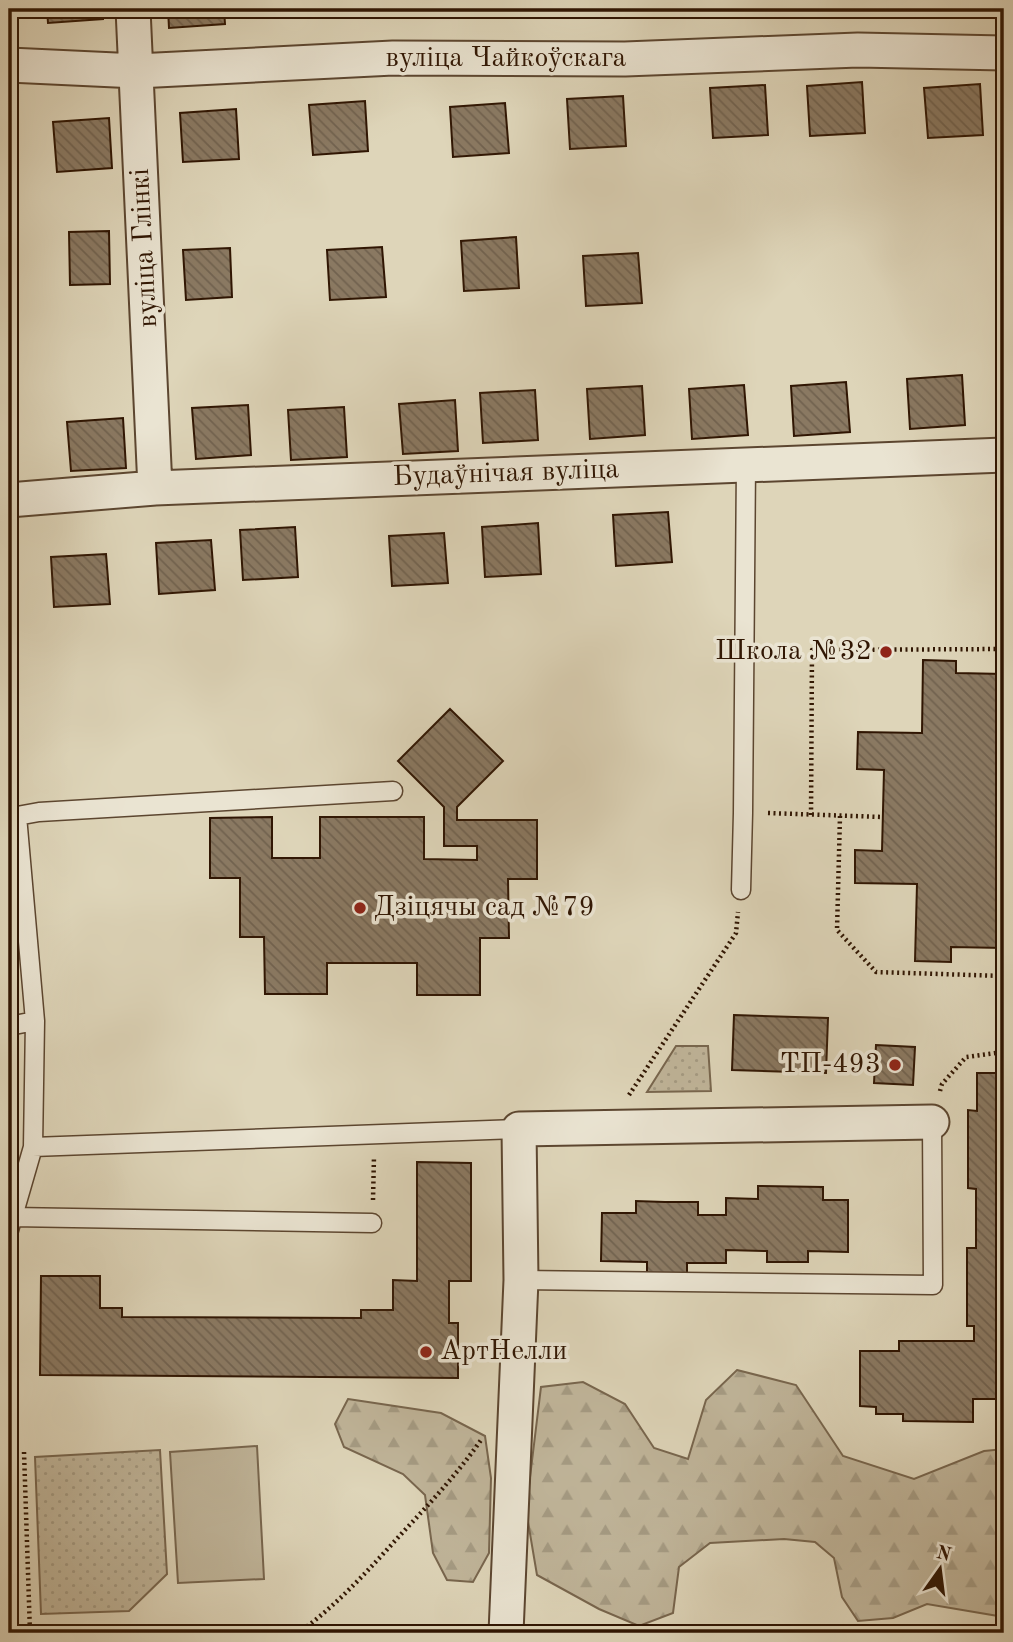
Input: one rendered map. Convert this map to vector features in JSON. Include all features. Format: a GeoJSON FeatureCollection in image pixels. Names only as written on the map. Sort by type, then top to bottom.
{"type":"FeatureCollection","features":[{"type":"Feature","properties":{"kind":"street","name":"вуліца Глінкі"},"geometry":{"type":"LineString","coordinates":[[133,9],[155,488]]}},
{"type":"Feature","properties":{"kind":"street","name":"вуліца Чайкоўскага"},"geometry":{"type":"LineString","coordinates":[[9,65],[137,71],[393,58],[625,59],[858,50],[1004,53]]}},
{"type":"Feature","properties":{"kind":"street","name":"Будаўнічая вуліца"},"geometry":{"type":"LineString","coordinates":[[9,500],[155,488],[1004,455]]}},
{"type":"Feature","properties":{"kind":"street"},"geometry":{"type":"LineString","coordinates":[[506,1633],[521,1280],[519,1129],[932,1122]]}},
{"type":"Feature","properties":{"kind":"lane"},"geometry":{"type":"LineString","coordinates":[[741,890],[746,464]]}},
{"type":"Feature","properties":{"kind":"lane"},"geometry":{"type":"LineString","coordinates":[[372,1223],[11,1223],[33,1147],[34,1021],[17,816],[39,812],[393,791]]}},
{"type":"Feature","properties":{"kind":"lane"},"geometry":{"type":"LineString","coordinates":[[9,1026],[34,1021]]}},
{"type":"Feature","properties":{"kind":"lane"},"geometry":{"type":"LineString","coordinates":[[521,1280],[933,1285],[932,1122]]}},
{"type":"Feature","properties":{"kind":"lane"},"geometry":{"type":"LineString","coordinates":[[33,1147],[519,1129]]}},
{"type":"Feature","properties":{"kind":"path"},"geometry":{"type":"LineString","coordinates":[[811,815],[812,650],[1004,649]]}},
{"type":"Feature","properties":{"kind":"path"},"geometry":{"type":"LineString","coordinates":[[743,813],[883,817]]}},
{"type":"Feature","properties":{"kind":"path"},"geometry":{"type":"LineString","coordinates":[[840,816],[836,930],[876,972],[1004,976]]}},
{"type":"Feature","properties":{"kind":"path"},"geometry":{"type":"LineString","coordinates":[[607,1127],[736,933],[741,890]]}},
{"type":"Feature","properties":{"kind":"path"},"geometry":{"type":"LineString","coordinates":[[932,1122],[942,1084],[966,1058],[1004,1052]]}},
{"type":"Feature","properties":{"kind":"path"},"geometry":{"type":"LineString","coordinates":[[372,1223],[375,1134]]}},
{"type":"Feature","properties":{"kind":"path"},"geometry":{"type":"LineString","coordinates":[[298,1633],[321,1617],[384,1553],[462,1468],[485,1435]]}},
{"type":"Feature","properties":{"kind":"path"},"geometry":{"type":"LineString","coordinates":[[24,1452],[30,1633]]}},
{"type":"Feature","properties":{"kind":"green space"},"geometry":{"type":"Polygon","coordinates":[[[676,1046],[708,1046],[711,1091],[647,1092],[676,1046]]]}},
{"type":"Feature","properties":{"kind":"green space"},"geometry":{"type":"Polygon","coordinates":[[[737,1370],[796,1385],[843,1456],[914,1479],[984,1451],[1004,1449],[1004,1617],[927,1604],[893,1618],[858,1621],[842,1597],[834,1558],[815,1542],[784,1539],[710,1543],[679,1567],[673,1613],[639,1626],[599,1609],[537,1575],[526,1510],[541,1387],[583,1382],[625,1404],[654,1448],[688,1459],[706,1400],[737,1370]]]}},
{"type":"Feature","properties":{"kind":"green space"},"geometry":{"type":"Polygon","coordinates":[[[348,1399],[441,1413],[485,1436],[491,1478],[489,1553],[473,1582],[447,1580],[433,1553],[425,1495],[403,1474],[344,1447],[335,1424],[348,1399]]]}},
{"type":"Feature","properties":{"kind":"green space"},"geometry":{"type":"Polygon","coordinates":[[[257,1446],[264,1579],[178,1583],[170,1452],[257,1446]]]}},
{"type":"Feature","properties":{"kind":"green space"},"geometry":{"type":"Polygon","coordinates":[[[160,1450],[167,1574],[129,1611],[41,1614],[35,1457],[160,1450]]]}},
{"type":"Feature","properties":{"kind":"building"},"geometry":{"type":"Polygon","coordinates":[[[47,9],[103,9],[103,19],[48,23],[47,9]]]}},
{"type":"Feature","properties":{"kind":"building"},"geometry":{"type":"Polygon","coordinates":[[[168,9],[224,9],[225,24],[169,28],[168,9]]]}},
{"type":"Feature","properties":{"kind":"building"},"geometry":{"type":"Polygon","coordinates":[[[777,9],[832,9],[833,12],[777,15],[777,9]]]}},
{"type":"Feature","properties":{"kind":"building"},"geometry":{"type":"Polygon","coordinates":[[[888,9],[944,9],[944,10],[888,13],[888,9]]]}},
{"type":"Feature","properties":{"kind":"building"},"geometry":{"type":"Polygon","coordinates":[[[862,82],[865,133],[810,136],[807,86],[862,82]]]}},
{"type":"Feature","properties":{"kind":"building"},"geometry":{"type":"Polygon","coordinates":[[[980,84],[983,135],[928,138],[924,88],[980,84]]]}},
{"type":"Feature","properties":{"kind":"building"},"geometry":{"type":"Polygon","coordinates":[[[765,85],[768,135],[713,138],[710,88],[765,85]]]}},
{"type":"Feature","properties":{"kind":"building"},"geometry":{"type":"Polygon","coordinates":[[[623,96],[626,146],[570,149],[567,99],[623,96]]]}},
{"type":"Feature","properties":{"kind":"building"},"geometry":{"type":"Polygon","coordinates":[[[365,101],[368,151],[313,155],[309,105],[365,101]]]}},
{"type":"Feature","properties":{"kind":"building"},"geometry":{"type":"Polygon","coordinates":[[[505,103],[509,153],[453,157],[450,107],[505,103]]]}},
{"type":"Feature","properties":{"kind":"building"},"geometry":{"type":"Polygon","coordinates":[[[236,109],[239,159],[183,162],[180,113],[236,109]]]}},
{"type":"Feature","properties":{"kind":"building"},"geometry":{"type":"Polygon","coordinates":[[[109,118],[112,168],[57,172],[53,122],[109,118]]]}},
{"type":"Feature","properties":{"kind":"building"},"geometry":{"type":"Polygon","coordinates":[[[109,231],[110,284],[70,285],[69,232],[109,231]]]}},
{"type":"Feature","properties":{"kind":"building"},"geometry":{"type":"Polygon","coordinates":[[[516,237],[519,288],[464,291],[461,241],[516,237]]]}},
{"type":"Feature","properties":{"kind":"building"},"geometry":{"type":"Polygon","coordinates":[[[382,247],[386,297],[330,300],[327,250],[382,247]]]}},
{"type":"Feature","properties":{"kind":"building"},"geometry":{"type":"Polygon","coordinates":[[[230,248],[232,297],[186,300],[183,250],[230,248]]]}},
{"type":"Feature","properties":{"kind":"building"},"geometry":{"type":"Polygon","coordinates":[[[638,253],[642,303],[586,306],[583,256],[638,253]]]}},
{"type":"Feature","properties":{"kind":"building"},"geometry":{"type":"Polygon","coordinates":[[[962,375],[965,425],[910,429],[907,379],[962,375]]]}},
{"type":"Feature","properties":{"kind":"building"},"geometry":{"type":"Polygon","coordinates":[[[846,382],[850,432],[794,436],[791,386],[846,382]]]}},
{"type":"Feature","properties":{"kind":"building"},"geometry":{"type":"Polygon","coordinates":[[[744,385],[748,435],[692,439],[689,389],[744,385]]]}},
{"type":"Feature","properties":{"kind":"building"},"geometry":{"type":"Polygon","coordinates":[[[642,386],[645,435],[590,439],[587,389],[642,386]]]}},
{"type":"Feature","properties":{"kind":"building"},"geometry":{"type":"Polygon","coordinates":[[[535,390],[538,440],[483,443],[480,393],[535,390]]]}},
{"type":"Feature","properties":{"kind":"building"},"geometry":{"type":"Polygon","coordinates":[[[455,400],[458,451],[403,454],[399,404],[455,400]]]}},
{"type":"Feature","properties":{"kind":"building"},"geometry":{"type":"Polygon","coordinates":[[[248,405],[251,455],[196,459],[192,408],[248,405]]]}},
{"type":"Feature","properties":{"kind":"building"},"geometry":{"type":"Polygon","coordinates":[[[344,407],[347,457],[291,460],[288,410],[344,407]]]}},
{"type":"Feature","properties":{"kind":"building"},"geometry":{"type":"Polygon","coordinates":[[[123,418],[126,468],[71,471],[67,422],[123,418]]]}},
{"type":"Feature","properties":{"kind":"building"},"geometry":{"type":"Polygon","coordinates":[[[668,512],[672,562],[616,566],[613,515],[668,512]]]}},
{"type":"Feature","properties":{"kind":"building"},"geometry":{"type":"Polygon","coordinates":[[[538,523],[541,574],[485,577],[482,527],[538,523]]]}},
{"type":"Feature","properties":{"kind":"building"},"geometry":{"type":"Polygon","coordinates":[[[295,527],[298,577],[243,580],[240,530],[295,527]]]}},
{"type":"Feature","properties":{"kind":"building"},"geometry":{"type":"Polygon","coordinates":[[[444,533],[448,583],[392,586],[389,536],[444,533]]]}},
{"type":"Feature","properties":{"kind":"building"},"geometry":{"type":"Polygon","coordinates":[[[211,540],[215,590],[159,594],[156,543],[211,540]]]}},
{"type":"Feature","properties":{"kind":"building"},"geometry":{"type":"Polygon","coordinates":[[[106,554],[110,604],[54,607],[51,557],[106,554]]]}},
{"type":"Feature","properties":{"kind":"building"},"geometry":{"type":"Polygon","coordinates":[[[923,660],[956,661],[956,673],[1004,674],[1004,948],[951,947],[951,962],[915,961],[917,884],[855,883],[855,850],[882,851],[884,770],[857,769],[858,732],[922,733],[923,660]]]}},
{"type":"Feature","properties":{"kind":"building"},"geometry":{"type":"Polygon","coordinates":[[[450,709],[503,761],[457,807],[457,820],[537,820],[537,879],[508,879],[509,938],[480,938],[480,995],[417,995],[417,963],[327,963],[327,994],[265,994],[264,937],[240,937],[240,878],[210,878],[210,818],[272,817],[272,858],[320,858],[320,817],[424,817],[424,859],[477,860],[477,846],[444,846],[444,807],[398,761],[450,709]]]}},
{"type":"Feature","properties":{"kind":"building"},"geometry":{"type":"Polygon","coordinates":[[[734,1015],[828,1018],[826,1073],[732,1070],[734,1015]]]}},
{"type":"Feature","properties":{"kind":"building","name":"ТП-493"},"geometry":{"type":"Polygon","coordinates":[[[876,1045],[915,1047],[913,1085],[874,1083],[876,1045]]]}},
{"type":"Feature","properties":{"kind":"building"},"geometry":{"type":"Polygon","coordinates":[[[977,1073],[1004,1073],[1004,1399],[973,1399],[973,1422],[903,1421],[903,1414],[876,1414],[876,1407],[860,1406],[860,1351],[899,1351],[899,1341],[974,1341],[974,1326],[967,1326],[967,1248],[976,1248],[976,1189],[968,1188],[968,1110],[977,1111],[977,1073]]]}},
{"type":"Feature","properties":{"kind":"building"},"geometry":{"type":"Polygon","coordinates":[[[417,1162],[471,1163],[471,1281],[449,1281],[449,1323],[458,1323],[458,1378],[40,1375],[41,1276],[100,1276],[100,1308],[122,1308],[122,1317],[361,1318],[361,1310],[393,1310],[393,1280],[417,1281],[417,1162]]]}},
{"type":"Feature","properties":{"kind":"building"},"geometry":{"type":"Polygon","coordinates":[[[758,1186],[823,1187],[823,1200],[848,1200],[848,1252],[808,1251],[808,1262],[767,1262],[767,1251],[726,1250],[726,1263],[687,1263],[687,1275],[647,1274],[647,1262],[601,1261],[602,1213],[636,1213],[636,1201],[698,1202],[698,1215],[726,1215],[726,1198],[758,1199],[758,1186]]]}},
{"type":"Feature","properties":{"kind":"place","name":"Школа №32"},"geometry":{"type":"Point","coordinates":[886,652]}},
{"type":"Feature","properties":{"kind":"place","name":"Дзіцячы сад №79"},"geometry":{"type":"Point","coordinates":[360,908]}},
{"type":"Feature","properties":{"kind":"place","name":"ТП-493"},"geometry":{"type":"Point","coordinates":[895,1065]}},
{"type":"Feature","properties":{"kind":"place","name":"АртНелли"},"geometry":{"type":"Point","coordinates":[426,1352]}}]}
